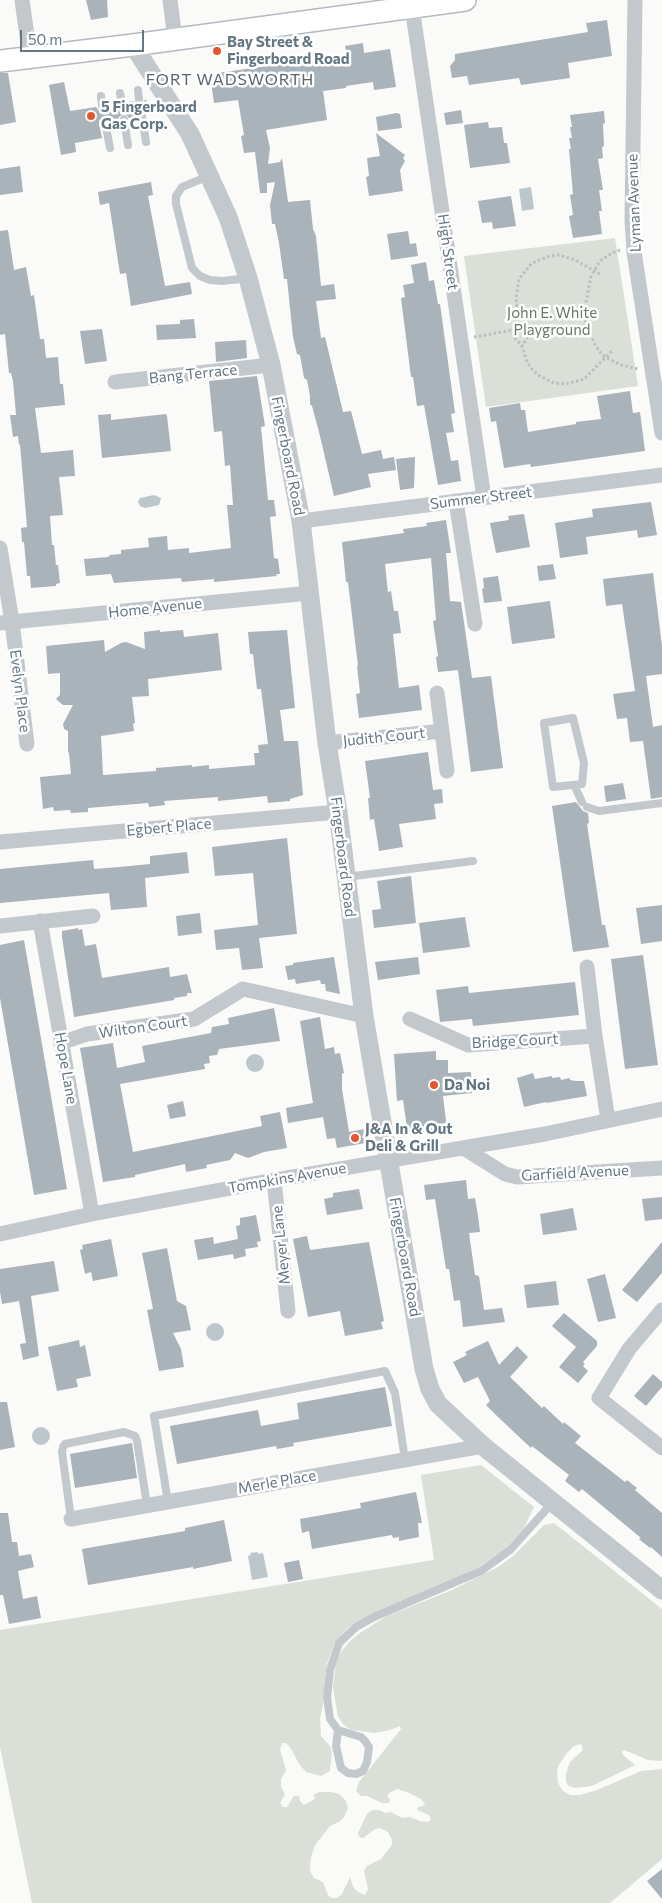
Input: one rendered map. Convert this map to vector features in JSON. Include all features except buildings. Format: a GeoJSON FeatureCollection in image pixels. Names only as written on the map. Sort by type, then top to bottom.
{"type":"FeatureCollection","features":[{"type":"Feature","properties":{"kind":"main road"},"geometry":{"type":"LineString","coordinates":[[0,61],[175,39],[380,5],[412,7],[464,0]]}},
{"type":"Feature","properties":{"kind":"street"},"geometry":{"type":"LineString","coordinates":[[22,0],[30,57]]}},
{"type":"Feature","properties":{"kind":"street"},"geometry":{"type":"LineString","coordinates":[[170,0],[175,39]]}},
{"type":"Feature","properties":{"kind":"street","name":"Lyman Avenue"},"geometry":{"type":"LineString","coordinates":[[634,0],[632,220],[636,260],[662,433]]}},
{"type":"Feature","properties":{"kind":"street","name":"High Street"},"geometry":{"type":"LineString","coordinates":[[412,7],[484,498]]}},
{"type":"Feature","properties":{"kind":"street","name":"Fingerboard Road"},"geometry":{"type":"LineString","coordinates":[[133,45],[190,134],[228,217],[248,278],[271,365],[301,521],[327,743],[338,812],[364,1016],[424,1368],[430,1389],[438,1404],[484,1446],[662,1590]]}},
{"type":"Feature","properties":{"kind":"street","name":"Bang Terrace"},"geometry":{"type":"LineString","coordinates":[[115,382],[271,365]]}},
{"type":"Feature","properties":{"kind":"street","name":"Summer Street"},"geometry":{"type":"LineString","coordinates":[[301,521],[662,475]]}},
{"type":"Feature","properties":{"kind":"street"},"geometry":{"type":"LineString","coordinates":[[456,501],[475,624]]}},
{"type":"Feature","properties":{"kind":"street","name":"Evelyn Place"},"geometry":{"type":"LineString","coordinates":[[0,548],[6,623],[27,744]]}},
{"type":"Feature","properties":{"kind":"street","name":"Home Avenue"},"geometry":{"type":"LineString","coordinates":[[6,623],[310,593]]}},
{"type":"Feature","properties":{"kind":"street","name":"Judith Court"},"geometry":{"type":"LineString","coordinates":[[437,693],[447,771]]}},
{"type":"Feature","properties":{"kind":"street","name":"Judith Court"},"geometry":{"type":"LineString","coordinates":[[327,743],[442,731]]}},
{"type":"Feature","properties":{"kind":"street","name":"Egbert Place"},"geometry":{"type":"LineString","coordinates":[[0,842],[338,812]]}},
{"type":"Feature","properties":{"kind":"street"},"geometry":{"type":"LineString","coordinates":[[0,926],[93,916]]}},
{"type":"Feature","properties":{"kind":"street","name":"Hope Lane"},"geometry":{"type":"LineString","coordinates":[[40,921],[92,1214]]}},
{"type":"Feature","properties":{"kind":"street"},"geometry":{"type":"LineString","coordinates":[[587,967],[608,1120]]}},
{"type":"Feature","properties":{"kind":"street","name":"Wilton Court"},"geometry":{"type":"LineString","coordinates":[[62,1043],[88,1034],[194,1019],[243,989],[364,1016]]}},
{"type":"Feature","properties":{"kind":"street","name":"Bridge Court"},"geometry":{"type":"LineString","coordinates":[[410,1019],[468,1045],[595,1036]]}},
{"type":"Feature","properties":{"kind":"street","name":"Tompkins Avenue"},"geometry":{"type":"LineString","coordinates":[[0,1234],[92,1214],[274,1180],[465,1148],[662,1108]]}},
{"type":"Feature","properties":{"kind":"street","name":"Garfield Avenue"},"geometry":{"type":"LineString","coordinates":[[465,1148],[505,1174],[517,1177],[662,1168]]}},
{"type":"Feature","properties":{"kind":"street","name":"Meyer Lane"},"geometry":{"type":"LineString","coordinates":[[274,1180],[288,1311]]}},
{"type":"Feature","properties":{"kind":"street"},"geometry":{"type":"LineString","coordinates":[[662,1310],[629,1349],[599,1398],[662,1448]]}},
{"type":"Feature","properties":{"kind":"street","name":"Merle Place"},"geometry":{"type":"LineString","coordinates":[[71,1519],[484,1446]]}},
{"type":"Feature","properties":{"kind":"lane"},"geometry":{"type":"LineString","coordinates":[[138,90],[139,100]]}},
{"type":"Feature","properties":{"kind":"lane"},"geometry":{"type":"LineString","coordinates":[[120,93],[122,103]]}},
{"type":"Feature","properties":{"kind":"lane"},"geometry":{"type":"LineString","coordinates":[[101,96],[102,106]]}},
{"type":"Feature","properties":{"kind":"lane"},"geometry":{"type":"LineString","coordinates":[[142,116],[146,142]]}},
{"type":"Feature","properties":{"kind":"lane"},"geometry":{"type":"LineString","coordinates":[[124,119],[128,145]]}},
{"type":"Feature","properties":{"kind":"lane"},"geometry":{"type":"LineString","coordinates":[[105,122],[110,148]]}},
{"type":"Feature","properties":{"kind":"lane"},"geometry":{"type":"LineString","coordinates":[[210,176],[182,187],[176,196],[176,204],[192,268],[200,276],[210,280],[223,281],[248,278]]}},
{"type":"Feature","properties":{"kind":"lane"},"geometry":{"type":"LineString","coordinates":[[573,718],[584,763],[582,784],[574,785],[554,787],[544,723],[573,718]]}},
{"type":"Feature","properties":{"kind":"lane"},"geometry":{"type":"LineString","coordinates":[[574,785],[584,804],[599,811],[662,802]]}},
{"type":"Feature","properties":{"kind":"lane"},"geometry":{"type":"LineString","coordinates":[[346,877],[473,861]]}},
{"type":"Feature","properties":{"kind":"lane"},"geometry":{"type":"LineString","coordinates":[[168,1502],[154,1416],[386,1371],[395,1393],[405,1460]]}},
{"type":"Feature","properties":{"kind":"lane"},"geometry":{"type":"LineString","coordinates":[[71,1519],[62,1452],[63,1447],[65,1444],[124,1432],[135,1436],[137,1441],[148,1505]]}},
{"type":"Feature","properties":{"kind":"lane"},"geometry":{"type":"LineString","coordinates":[[338,1730],[336,1746],[341,1768],[348,1773],[356,1774],[363,1770],[367,1762],[369,1747],[360,1737],[338,1730],[330,1719],[326,1697],[330,1670],[340,1643],[356,1628],[374,1618],[481,1571],[510,1550],[553,1502]]}},
{"type":"Feature","properties":{"kind":"path"},"geometry":{"type":"LineString","coordinates":[[621,249],[606,257],[594,270],[588,287],[585,316],[589,334],[606,358],[621,365],[639,369]]}},
{"type":"Feature","properties":{"kind":"path"},"geometry":{"type":"LineString","coordinates":[[600,274],[575,260],[559,256],[550,256],[532,263],[525,270],[518,284],[516,299],[518,316],[513,330],[514,337],[522,346],[526,362],[532,369],[538,375],[554,383],[566,384],[584,379],[612,351]]}},
{"type":"Feature","properties":{"kind":"path"},"geometry":{"type":"LineString","coordinates":[[518,316],[525,320],[528,327],[527,338],[522,346]]}},
{"type":"Feature","properties":{"kind":"path"},"geometry":{"type":"LineString","coordinates":[[476,336],[513,330]]}},
{"type":"Feature","properties":{"kind":"green space","name":"John E. White Playground"},"geometry":{"type":"Polygon","coordinates":[[[615,238],[638,386],[486,407],[464,256],[615,238]]]}},
{"type":"Feature","properties":{"kind":"green space"},"geometry":{"type":"Polygon","coordinates":[[[481,1465],[534,1507],[524,1528],[505,1549],[477,1568],[424,1593],[372,1614],[349,1627],[340,1636],[334,1644],[327,1664],[320,1719],[321,1736],[330,1746],[332,1752],[330,1771],[321,1776],[306,1772],[299,1764],[292,1750],[286,1743],[282,1743],[280,1750],[286,1770],[281,1779],[281,1787],[285,1794],[280,1803],[283,1807],[287,1807],[294,1796],[299,1796],[300,1801],[304,1805],[312,1801],[315,1798],[313,1795],[319,1792],[331,1792],[339,1794],[346,1801],[348,1808],[344,1817],[339,1822],[330,1826],[315,1845],[311,1857],[310,1871],[314,1878],[323,1882],[328,1895],[332,1898],[337,1898],[342,1894],[350,1877],[353,1887],[365,1895],[368,1889],[364,1871],[367,1866],[381,1859],[392,1845],[388,1832],[380,1828],[375,1829],[363,1838],[359,1837],[358,1833],[367,1814],[372,1810],[379,1810],[386,1813],[391,1812],[402,1818],[410,1817],[428,1822],[431,1820],[429,1815],[417,1810],[418,1807],[425,1804],[421,1799],[407,1792],[397,1789],[387,1796],[390,1800],[389,1803],[382,1803],[367,1796],[361,1796],[356,1791],[359,1782],[401,1729],[400,1726],[375,1733],[352,1730],[345,1726],[338,1717],[333,1687],[336,1663],[341,1652],[360,1633],[387,1616],[452,1590],[498,1567],[512,1557],[544,1525],[554,1523],[662,1609],[662,1761],[648,1760],[624,1750],[622,1752],[623,1755],[635,1765],[592,1786],[575,1788],[569,1786],[566,1782],[566,1774],[570,1762],[582,1751],[581,1744],[574,1746],[567,1753],[558,1766],[557,1772],[558,1783],[563,1791],[570,1795],[580,1795],[597,1790],[641,1771],[662,1769],[662,1859],[610,1903],[32,1903],[0,1747],[0,1630],[434,1560],[421,1475],[481,1465]]]}},
{"type":"Feature","properties":{"kind":"shaded area"},"geometry":{"type":"Polygon","coordinates":[[[531,187],[534,209],[522,211],[519,189],[531,187]]]}},
{"type":"Feature","properties":{"kind":"shaded area"},"geometry":{"type":"Polygon","coordinates":[[[154,495],[161,498],[159,505],[145,508],[140,506],[138,502],[140,498],[154,495]]]}},
{"type":"Feature","properties":{"kind":"shaded area"},"geometry":{"type":"Polygon","coordinates":[[[255,1054],[261,1057],[264,1063],[261,1069],[255,1072],[249,1069],[246,1063],[249,1057],[255,1054]]]}},
{"type":"Feature","properties":{"kind":"shaded area"},"geometry":{"type":"Polygon","coordinates":[[[211,1323],[219,1323],[224,1328],[222,1339],[211,1341],[206,1336],[206,1328],[211,1323]]]}},
{"type":"Feature","properties":{"kind":"shaded area"},"geometry":{"type":"Polygon","coordinates":[[[41,1427],[47,1430],[50,1436],[47,1442],[41,1445],[35,1442],[32,1436],[35,1430],[41,1427]]]}},
{"type":"Feature","properties":{"kind":"shaded area"},"geometry":{"type":"Polygon","coordinates":[[[258,1552],[258,1554],[263,1553],[268,1577],[252,1580],[248,1556],[251,1555],[250,1553],[258,1552]]]}},
{"type":"Feature","properties":{"kind":"place","name":"Bay Street & Fingerboard Road"},"geometry":{"type":"Point","coordinates":[217,51]}},
{"type":"Feature","properties":{"kind":"place","name":"5 Fingerboard Gas Corp."},"geometry":{"type":"Point","coordinates":[91,116]}},
{"type":"Feature","properties":{"kind":"place","name":"Da Noi"},"geometry":{"type":"Point","coordinates":[434,1085]}},
{"type":"Feature","properties":{"kind":"place","name":"J&A In & Out Deli & Grill"},"geometry":{"type":"Point","coordinates":[355,1138]}},
{"type":"Feature","properties":{"kind":"district","name":"FORT WADSWORTH"},"geometry":{"type":"Point","coordinates":[230,80]}}]}
